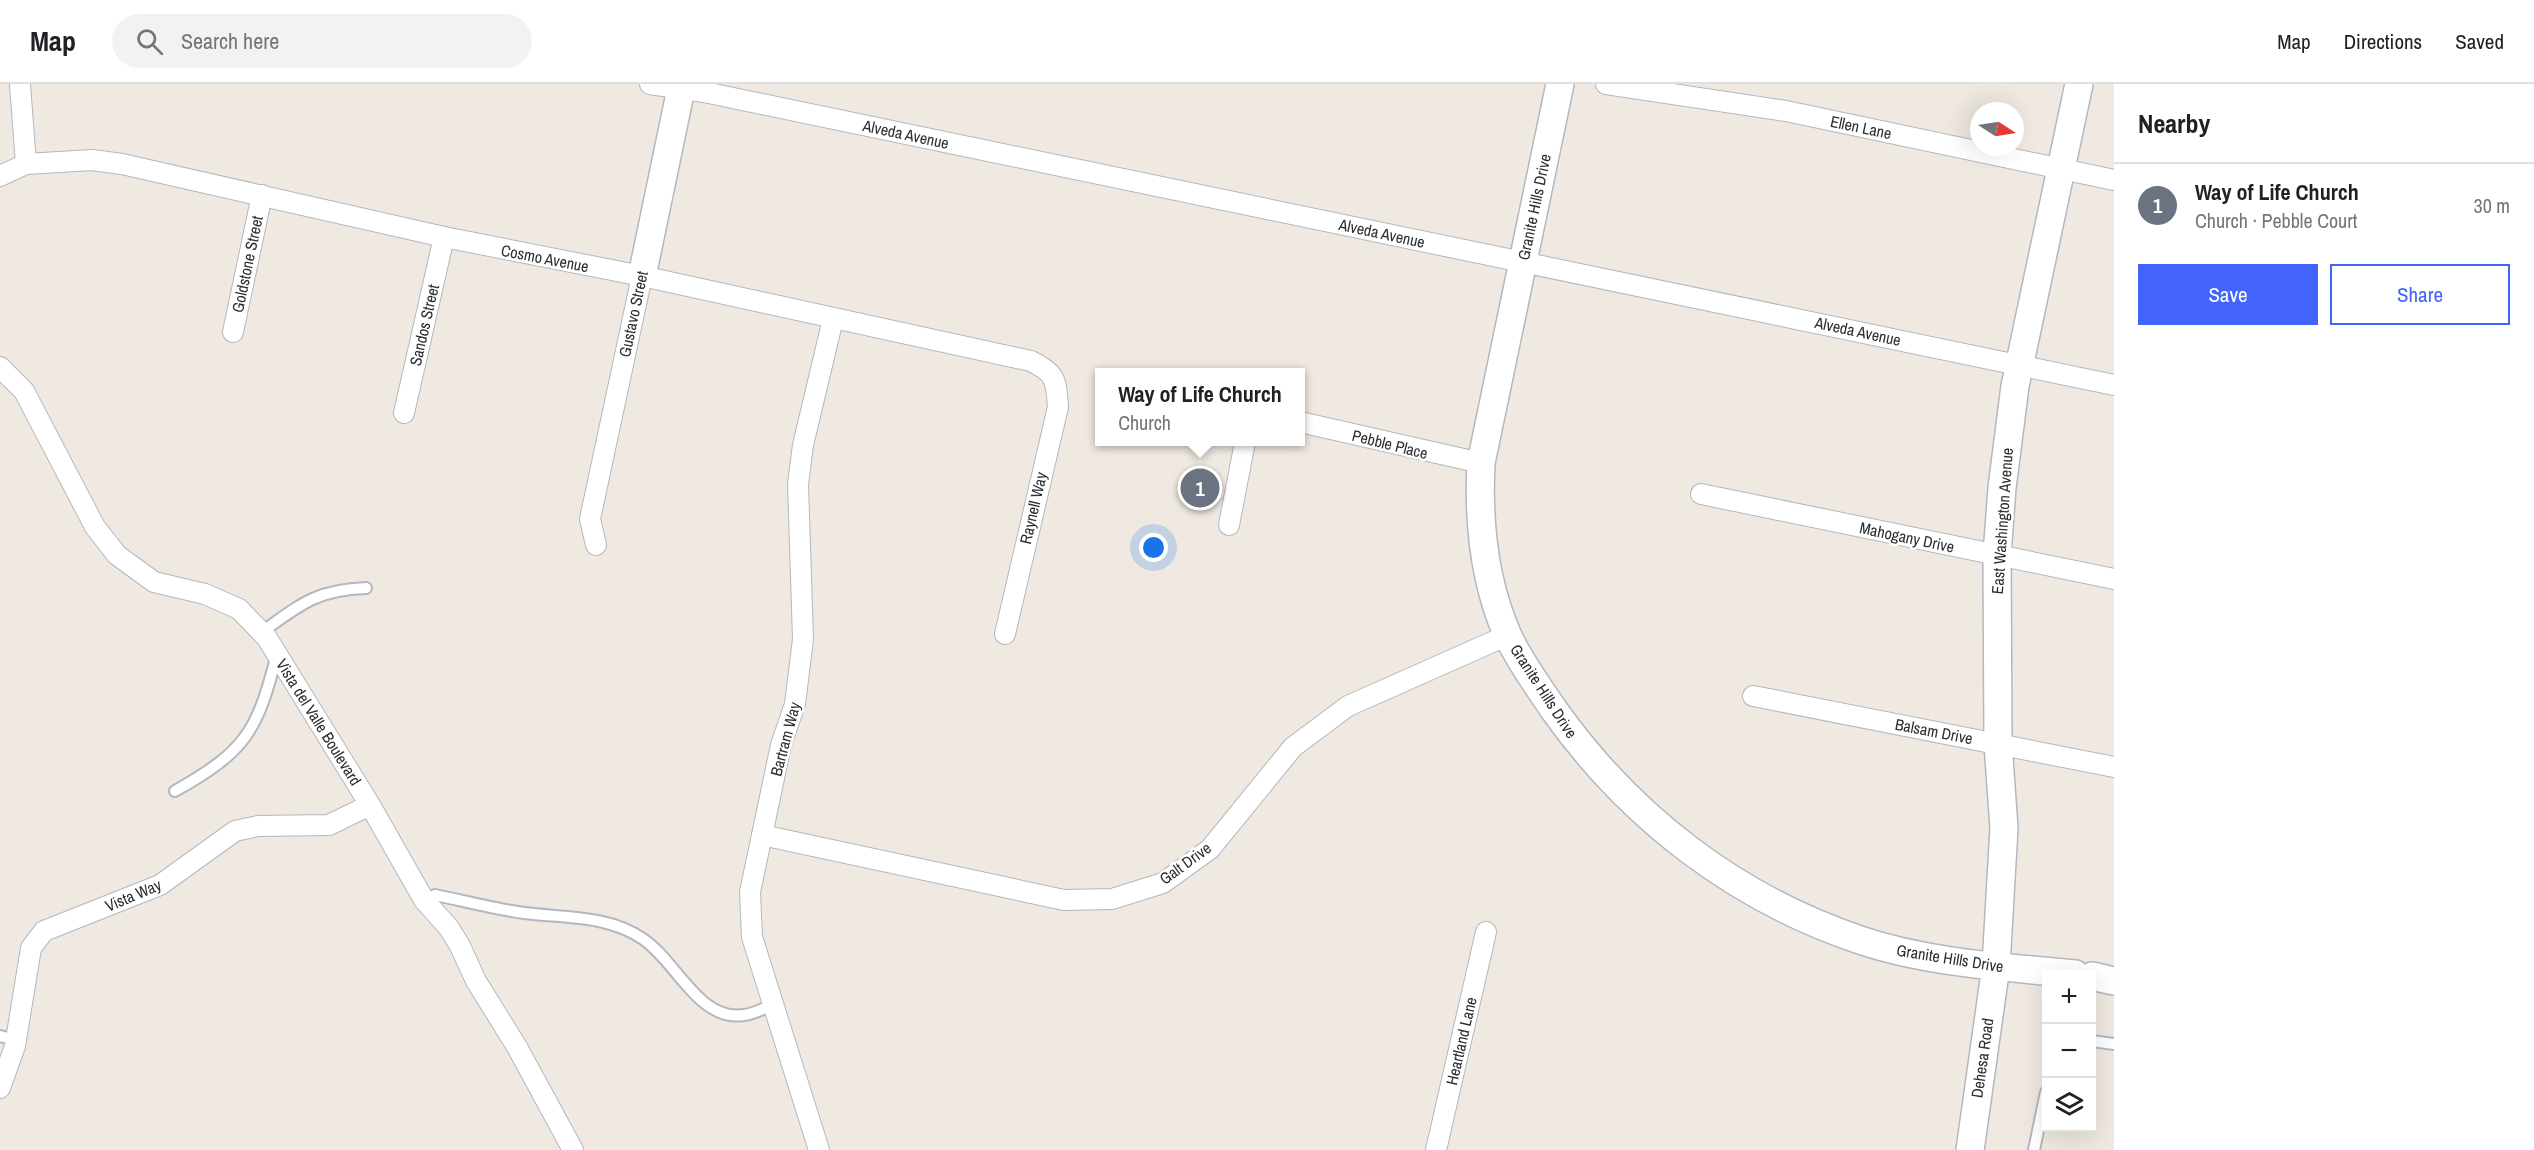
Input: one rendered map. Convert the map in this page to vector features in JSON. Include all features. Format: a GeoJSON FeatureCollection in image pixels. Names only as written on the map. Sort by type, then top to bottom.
{"type":"FeatureCollection","features":[{"type":"Feature","properties":{"kind":"street"},"geometry":{"type":"LineString","coordinates":[[0,176],[26,164],[20,84]]}},
{"type":"Feature","properties":{"kind":"street","name":"Alveda Avenue"},"geometry":{"type":"LineString","coordinates":[[650,84],[681,86],[2114,385]]}},
{"type":"Feature","properties":{"kind":"street","name":"Granite Hills Drive"},"geometry":{"type":"LineString","coordinates":[[1560,84],[1481,463],[1480,512],[1484,551],[1495,598],[1508,635],[1541,692],[1599,768],[1636,808],[1680,844],[1731,880],[1786,911],[1861,941],[1919,955],[2042,971]]}},
{"type":"Feature","properties":{"kind":"street","name":"Ellen Lane"},"geometry":{"type":"LineString","coordinates":[[1606,84],[1786,111],[2114,180]]}},
{"type":"Feature","properties":{"kind":"street","name":"East Washington Avenue"},"geometry":{"type":"LineString","coordinates":[[1996,966],[2004,828],[1998,744],[1997,555],[2009,430],[2020,365],[2079,84]]}},
{"type":"Feature","properties":{"kind":"street","name":"Gustavo Street"},"geometry":{"type":"LineString","coordinates":[[597,545],[590,519],[681,86]]}},
{"type":"Feature","properties":{"kind":"street","name":"Cosmo Avenue"},"geometry":{"type":"LineString","coordinates":[[26,164],[92,160],[111,162],[444,237],[642,276],[1031,361],[1048,369],[1056,382]]}},
{"type":"Feature","properties":{"kind":"street","name":"Goldstone Street"},"geometry":{"type":"LineString","coordinates":[[233,332],[262,195]]}},
{"type":"Feature","properties":{"kind":"street","name":"Sandos Street"},"geometry":{"type":"LineString","coordinates":[[404,413],[444,237]]}},
{"type":"Feature","properties":{"kind":"street","name":"Bartram Way"},"geometry":{"type":"LineString","coordinates":[[819,1150],[752,937],[750,892],[781,745],[795,704],[803,639],[798,484],[804,445],[833,319]]}},
{"type":"Feature","properties":{"kind":"street","name":"Vista del Valle Boulevard"},"geometry":{"type":"LineString","coordinates":[[0,367],[24,391],[95,527],[117,555],[154,582],[205,594],[239,609],[262,632],[370,805],[424,900],[449,928],[460,946],[476,981],[517,1047],[573,1150]]}},
{"type":"Feature","properties":{"kind":"street","name":"Raynell Way"},"geometry":{"type":"LineString","coordinates":[[1005,634],[1058,407],[1056,382]]}},
{"type":"Feature","properties":{"kind":"street","name":"Pebble Place"},"geometry":{"type":"LineString","coordinates":[[1305,423],[1481,463]]}},
{"type":"Feature","properties":{"kind":"street"},"geometry":{"type":"LineString","coordinates":[[1229,525],[1244,446]]}},
{"type":"Feature","properties":{"kind":"street","name":"Mahogany Drive"},"geometry":{"type":"LineString","coordinates":[[1701,494],[2114,579]]}},
{"type":"Feature","properties":{"kind":"street","name":"Galt Drive"},"geometry":{"type":"LineString","coordinates":[[762,835],[1064,900],[1112,898],[1163,883],[1210,849],[1293,747],[1348,706],[1508,635]]}},
{"type":"Feature","properties":{"kind":"street","name":"Balsam Drive"},"geometry":{"type":"LineString","coordinates":[[1753,696],[2114,767]]}},
{"type":"Feature","properties":{"kind":"street","name":"Vista Way"},"geometry":{"type":"LineString","coordinates":[[0,1088],[8,1038],[31,948],[44,931],[159,885],[235,831],[258,826],[329,825],[370,805]]}},
{"type":"Feature","properties":{"kind":"street","name":"Heartland Lane"},"geometry":{"type":"LineString","coordinates":[[1436,1150],[1486,932]]}},
{"type":"Feature","properties":{"kind":"street","name":"Dehesa Road"},"geometry":{"type":"LineString","coordinates":[[1970,1150],[1996,966]]}},
{"type":"Feature","properties":{"kind":"street"},"geometry":{"type":"LineString","coordinates":[[2096,977],[2114,981]]}},
{"type":"Feature","properties":{"kind":"lane"},"geometry":{"type":"LineString","coordinates":[[262,632],[316,596],[336,589],[366,588]]}},
{"type":"Feature","properties":{"kind":"lane"},"geometry":{"type":"LineString","coordinates":[[176,791],[228,757],[249,734],[263,703],[277,654]]}},
{"type":"Feature","properties":{"kind":"lane"},"geometry":{"type":"LineString","coordinates":[[424,900],[435,895],[524,913],[602,922],[628,930],[644,939],[711,1010],[733,1016],[746,1015],[774,1004]]}},
{"type":"Feature","properties":{"kind":"lane"},"geometry":{"type":"LineString","coordinates":[[2096,1042],[2114,1044]]}},
{"type":"Feature","properties":{"kind":"lane"},"geometry":{"type":"LineString","coordinates":[[2034,1150],[2042,1111]]}},
{"type":"Feature","properties":{"kind":"place","name":"Way of Life Church"},"geometry":{"type":"Point","coordinates":[1200,488]}}]}
